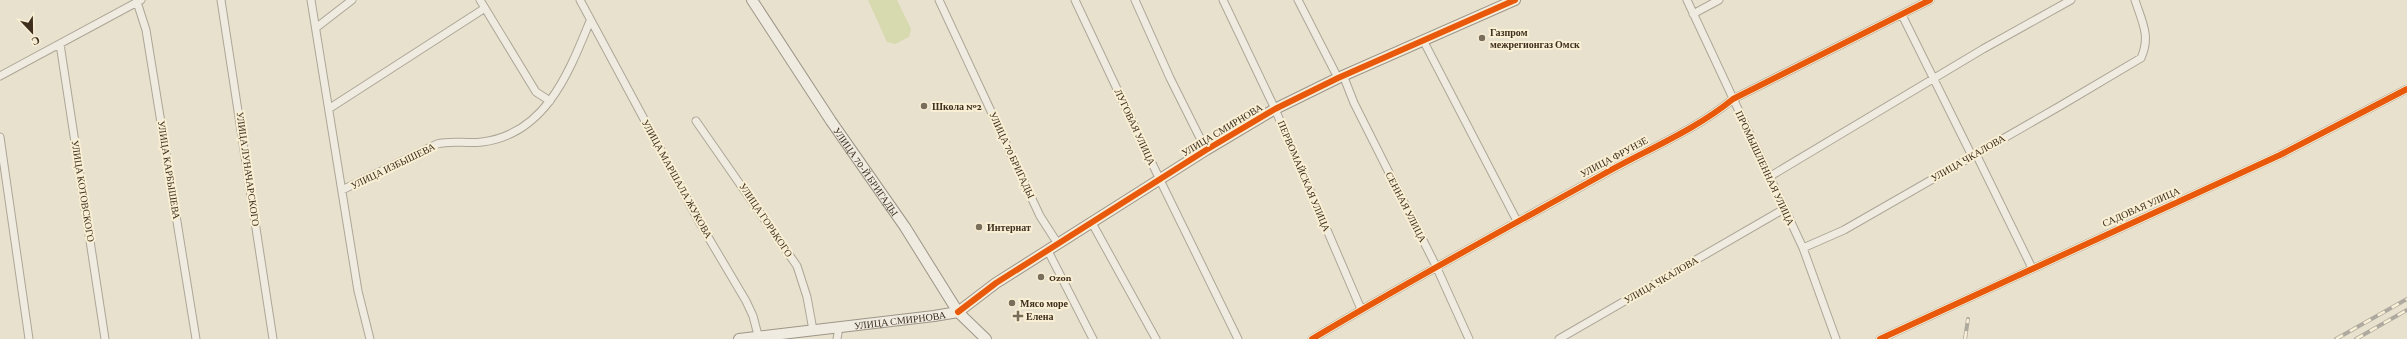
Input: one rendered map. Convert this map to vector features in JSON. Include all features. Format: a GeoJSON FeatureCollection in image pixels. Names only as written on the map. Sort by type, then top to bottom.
{"type":"FeatureCollection","features":[{"type":"Feature","properties":{"kind":"street","name":"УЛИЦА ЛУНАЧАРСКОГО"},"geometry":{"type":"LineString","coordinates":[[221,0],[273,339]]}},
{"type":"Feature","properties":{"kind":"street","name":"УЛИЦА ИЗБЫШЕВА"},"geometry":{"type":"LineString","coordinates":[[311,0],[317,27],[358,291],[370,339]]}},
{"type":"Feature","properties":{"kind":"street"},"geometry":{"type":"LineString","coordinates":[[317,27],[352,0]]}},
{"type":"Feature","properties":{"kind":"street"},"geometry":{"type":"LineString","coordinates":[[480,0],[536,92],[550,101],[568,74],[590,21]]}},
{"type":"Feature","properties":{"kind":"street","name":"УЛИЦА МАРШАЛА ЖУКОВА"},"geometry":{"type":"LineString","coordinates":[[580,0],[701,225],[746,301],[753,316],[759,338]]}},
{"type":"Feature","properties":{"kind":"street","name":"УЛИЦА 70-Й БРИГАДЫ"},"geometry":{"type":"LineString","coordinates":[[752,0],[831,121],[904,227],[958,312],[986,339]]}},
{"type":"Feature","properties":{"kind":"street","name":"УЛИЦА 70 БРИГАДЫ"},"geometry":{"type":"LineString","coordinates":[[939,0],[1040,216],[1058,244]]}},
{"type":"Feature","properties":{"kind":"street","name":"ЛУГОВАЯ УЛИЦА"},"geometry":{"type":"LineString","coordinates":[[1075,0],[1160,180],[1238,339]]}},
{"type":"Feature","properties":{"kind":"street","name":"УЛИЦА СМИРНОВА"},"geometry":{"type":"LineString","coordinates":[[1135,0],[1170,78],[1206,150]]}},
{"type":"Feature","properties":{"kind":"street","name":"ПЕРВОМАЙСКАЯ УЛИЦА"},"geometry":{"type":"LineString","coordinates":[[1223,0],[1275,109],[1361,310]]}},
{"type":"Feature","properties":{"kind":"street","name":"СЕННАЯ УЛИЦА"},"geometry":{"type":"LineString","coordinates":[[1298,0],[1354,103],[1436,266],[1469,339]]}},
{"type":"Feature","properties":{"kind":"street","name":"УЛИЦА СМИРНОВА"},"geometry":{"type":"LineString","coordinates":[[739,339],[759,338],[958,312],[996,283],[1206,150],[1275,109],[1340,76],[1515,0]]}},
{"type":"Feature","properties":{"kind":"street","name":"ПРОМЫШЛЕННАЯ УЛИЦА"},"geometry":{"type":"LineString","coordinates":[[1686,0],[1768,177],[1803,248],[1836,339]]}},
{"type":"Feature","properties":{"kind":"street"},"geometry":{"type":"LineString","coordinates":[[1693,14],[1720,0]]}},
{"type":"Feature","properties":{"kind":"street","name":"УЛИЦА ФРУНЗЕ"},"geometry":{"type":"LineString","coordinates":[[1312,339],[1436,266],[1683,132],[1713,114],[1733,99],[1930,0]]}},
{"type":"Feature","properties":{"kind":"street"},"geometry":{"type":"LineString","coordinates":[[1768,177],[2071,0]]}},
{"type":"Feature","properties":{"kind":"street","name":"УЛИЦА ЧКАЛОВА"},"geometry":{"type":"LineString","coordinates":[[1803,248],[1844,230],[2141,58],[2147,46],[2145,31],[2135,0]]}},
{"type":"Feature","properties":{"kind":"street"},"geometry":{"type":"LineString","coordinates":[[0,76],[139,1]]}},
{"type":"Feature","properties":{"kind":"street","name":"УЛИЦА КАРБЫШЕВА"},"geometry":{"type":"LineString","coordinates":[[139,1],[146,30],[196,339]]}},
{"type":"Feature","properties":{"kind":"street"},"geometry":{"type":"LineString","coordinates":[[330,108],[485,8]]}},
{"type":"Feature","properties":{"kind":"street"},"geometry":{"type":"LineString","coordinates":[[1902,14],[2032,268]]}},
{"type":"Feature","properties":{"kind":"street"},"geometry":{"type":"LineString","coordinates":[[1423,40],[1517,221]]}},
{"type":"Feature","properties":{"kind":"street","name":"УЛИЦА КОТОВСКОГО"},"geometry":{"type":"LineString","coordinates":[[60,44],[105,339]]}},
{"type":"Feature","properties":{"kind":"street","name":"САДОВАЯ УЛИЦА"},"geometry":{"type":"LineString","coordinates":[[1880,339],[2280,155],[2407,89]]}},
{"type":"Feature","properties":{"kind":"street","name":"УЛИЦА ИЗБЫШЕВА"},"geometry":{"type":"LineString","coordinates":[[342,190],[437,144],[450,141],[481,142],[504,138],[533,121],[550,101]]}},
{"type":"Feature","properties":{"kind":"street","name":"УЛИЦА ГОРЬКОГО"},"geometry":{"type":"LineString","coordinates":[[696,121],[797,266],[807,296],[813,330]]}},
{"type":"Feature","properties":{"kind":"street"},"geometry":{"type":"LineString","coordinates":[[0,136],[29,339]]}},
{"type":"Feature","properties":{"kind":"street","name":"УЛИЦА ЧКАЛОВА"},"geometry":{"type":"LineString","coordinates":[[1559,339],[1784,209]]}},
{"type":"Feature","properties":{"kind":"street"},"geometry":{"type":"LineString","coordinates":[[1092,223],[1156,339]]}},
{"type":"Feature","properties":{"kind":"street"},"geometry":{"type":"LineString","coordinates":[[1048,250],[1093,339]]}},
{"type":"Feature","properties":{"kind":"street"},"geometry":{"type":"LineString","coordinates":[[837,339],[839,327]]}},
{"type":"Feature","properties":{"kind":"green space"},"geometry":{"type":"Polygon","coordinates":[[[868,0],[897,0],[911,29],[909,37],[895,44],[887,42],[868,0]]]}},
{"type":"Feature","properties":{"kind":"railway"},"geometry":{"type":"LineString","coordinates":[[2336,339],[2407,299]]}},
{"type":"Feature","properties":{"kind":"railway"},"geometry":{"type":"LineString","coordinates":[[2356,339],[2407,310]]}},
{"type":"Feature","properties":{"kind":"railway"},"geometry":{"type":"LineString","coordinates":[[1965,339],[1968,319]]}},
{"type":"Feature","properties":{"kind":"cycle path"},"geometry":{"type":"LineString","coordinates":[[958,312],[996,283],[1206,150],[1275,109],[1338,78],[1515,0]]}},
{"type":"Feature","properties":{"kind":"cycle path"},"geometry":{"type":"LineString","coordinates":[[1312,339],[1456,256],[1619,166],[1686,131],[1733,99],[1930,0]]}},
{"type":"Feature","properties":{"kind":"cycle path"},"geometry":{"type":"LineString","coordinates":[[1880,339],[2280,155],[2407,89]]}},
{"type":"Feature","properties":{"kind":"place","name":"Газпром межрегионгаз Омск"},"geometry":{"type":"Point","coordinates":[1482,38]}},
{"type":"Feature","properties":{"kind":"place","name":"Школа №2"},"geometry":{"type":"Point","coordinates":[924,106]}},
{"type":"Feature","properties":{"kind":"place","name":"Интернат"},"geometry":{"type":"Point","coordinates":[979,227]}},
{"type":"Feature","properties":{"kind":"place","name":"Ozon"},"geometry":{"type":"Point","coordinates":[1041,277]}},
{"type":"Feature","properties":{"kind":"place","name":"Мясо море"},"geometry":{"type":"Point","coordinates":[1012,303]}},
{"type":"Feature","properties":{"kind":"place","name":"Елена"},"geometry":{"type":"Point","coordinates":[1018,316]}}]}
